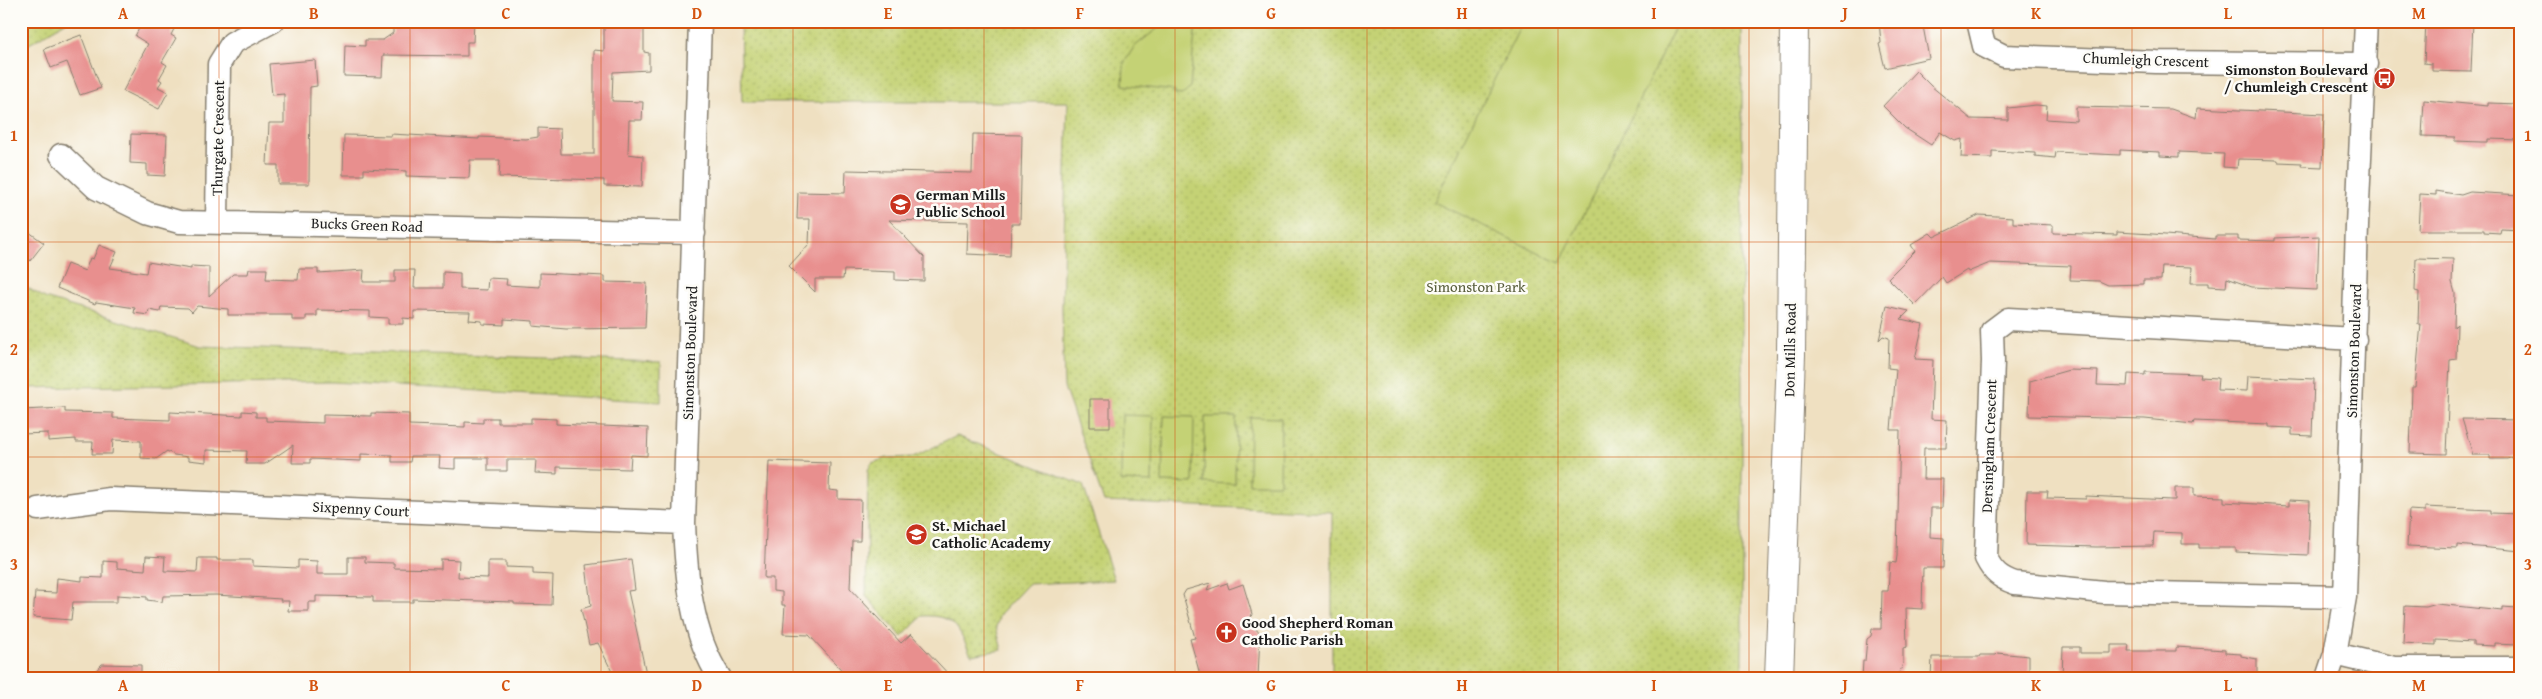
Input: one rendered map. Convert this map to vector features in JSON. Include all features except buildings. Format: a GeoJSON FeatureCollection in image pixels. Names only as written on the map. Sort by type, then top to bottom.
{"type":"FeatureCollection","features":[{"type":"Feature","properties":{"kind":"main road","name":"Don Mills Road"},"geometry":{"type":"LineString","coordinates":[[1779,678],[1791,355],[1794,21]]}},
{"type":"Feature","properties":{"kind":"street","name":"Thurgate Crescent"},"geometry":{"type":"LineString","coordinates":[[217,222],[219,64],[232,43],[273,21]]}},
{"type":"Feature","properties":{"kind":"street","name":"Simonston Boulevard"},"geometry":{"type":"LineString","coordinates":[[700,21],[684,523],[690,587],[708,659],[720,678]]}},
{"type":"Feature","properties":{"kind":"street","name":"Chumleigh Crescent"},"geometry":{"type":"LineString","coordinates":[[1978,21],[1984,46],[2004,56],[2156,62],[2366,64]]}},
{"type":"Feature","properties":{"kind":"street","name":"Simonston Boulevard"},"geometry":{"type":"LineString","coordinates":[[2327,678],[2335,654],[2345,597],[2355,338],[2357,226],[2366,64],[2366,21]]}},
{"type":"Feature","properties":{"kind":"street","name":"Bucks Green Road"},"geometry":{"type":"LineString","coordinates":[[61,155],[96,188],[147,213],[179,222],[694,233]]}},
{"type":"Feature","properties":{"kind":"street","name":"Dersingham Crescent"},"geometry":{"type":"LineString","coordinates":[[2345,597],[2104,592],[2015,583],[2002,578],[1991,568],[1986,558],[1993,361],[1992,331],[2008,319],[2355,338]]}},
{"type":"Feature","properties":{"kind":"street","name":"Sixpenny Court"},"geometry":{"type":"LineString","coordinates":[[38,509],[110,500],[684,523]]}},
{"type":"Feature","properties":{"kind":"street"},"geometry":{"type":"LineString","coordinates":[[2335,654],[2391,673],[2521,668]]}},
{"type":"Feature","properties":{"kind":"green space"},"geometry":{"type":"Polygon","coordinates":[[[21,21],[67,21],[21,49],[21,21]]]}},
{"type":"Feature","properties":{"kind":"green space","name":"Simonston Park"},"geometry":{"type":"Polygon","coordinates":[[[740,21],[1742,21],[1742,678],[1332,678],[1332,512],[1104,502],[1064,387],[1062,307],[1068,102],[742,102],[740,21]]]}},
{"type":"Feature","properties":{"kind":"green space"},"geometry":{"type":"Polygon","coordinates":[[[1184,21],[1196,21],[1190,87],[1182,95],[1175,94],[1175,91],[1123,85],[1124,63],[1134,47],[1158,28],[1184,21]]]}},
{"type":"Feature","properties":{"kind":"green space"},"geometry":{"type":"Polygon","coordinates":[[[1523,21],[1678,21],[1560,263],[1434,202],[1523,21]]]}},
{"type":"Feature","properties":{"kind":"green space"},"geometry":{"type":"Polygon","coordinates":[[[21,284],[45,298],[200,346],[661,362],[661,402],[333,382],[21,388],[21,284]]]}},
{"type":"Feature","properties":{"kind":"green space"},"geometry":{"type":"Polygon","coordinates":[[[1122,415],[1153,416],[1152,482],[1121,481],[1122,415]]]}},
{"type":"Feature","properties":{"kind":"green space"},"geometry":{"type":"Polygon","coordinates":[[[1164,416],[1194,417],[1193,483],[1162,482],[1164,416]]]}},
{"type":"Feature","properties":{"kind":"green space"},"geometry":{"type":"Polygon","coordinates":[[[1205,417],[1236,417],[1235,484],[1204,483],[1205,417]]]}},
{"type":"Feature","properties":{"kind":"green space"},"geometry":{"type":"Polygon","coordinates":[[[1250,417],[1281,418],[1280,484],[1249,484],[1250,417]]]}},
{"type":"Feature","properties":{"kind":"green space"},"geometry":{"type":"Polygon","coordinates":[[[957,436],[1083,485],[1114,580],[1028,584],[1000,614],[996,627],[1002,650],[971,655],[959,631],[949,621],[933,616],[922,616],[902,637],[866,596],[868,470],[872,463],[887,458],[913,457],[957,436]]]}},
{"type":"Feature","properties":{"kind":"place","name":"Simonston Boulevard / Chumleigh Crescent"},"geometry":{"type":"Point","coordinates":[2384,79]}},
{"type":"Feature","properties":{"kind":"place","name":"German Mills Public School"},"geometry":{"type":"Point","coordinates":[900,204]}},
{"type":"Feature","properties":{"kind":"place","name":"St. Michael Catholic Academy"},"geometry":{"type":"Point","coordinates":[916,535]}},
{"type":"Feature","properties":{"kind":"place","name":"Good Shepherd Roman Catholic Parish"},"geometry":{"type":"Point","coordinates":[1226,632]}}]}
